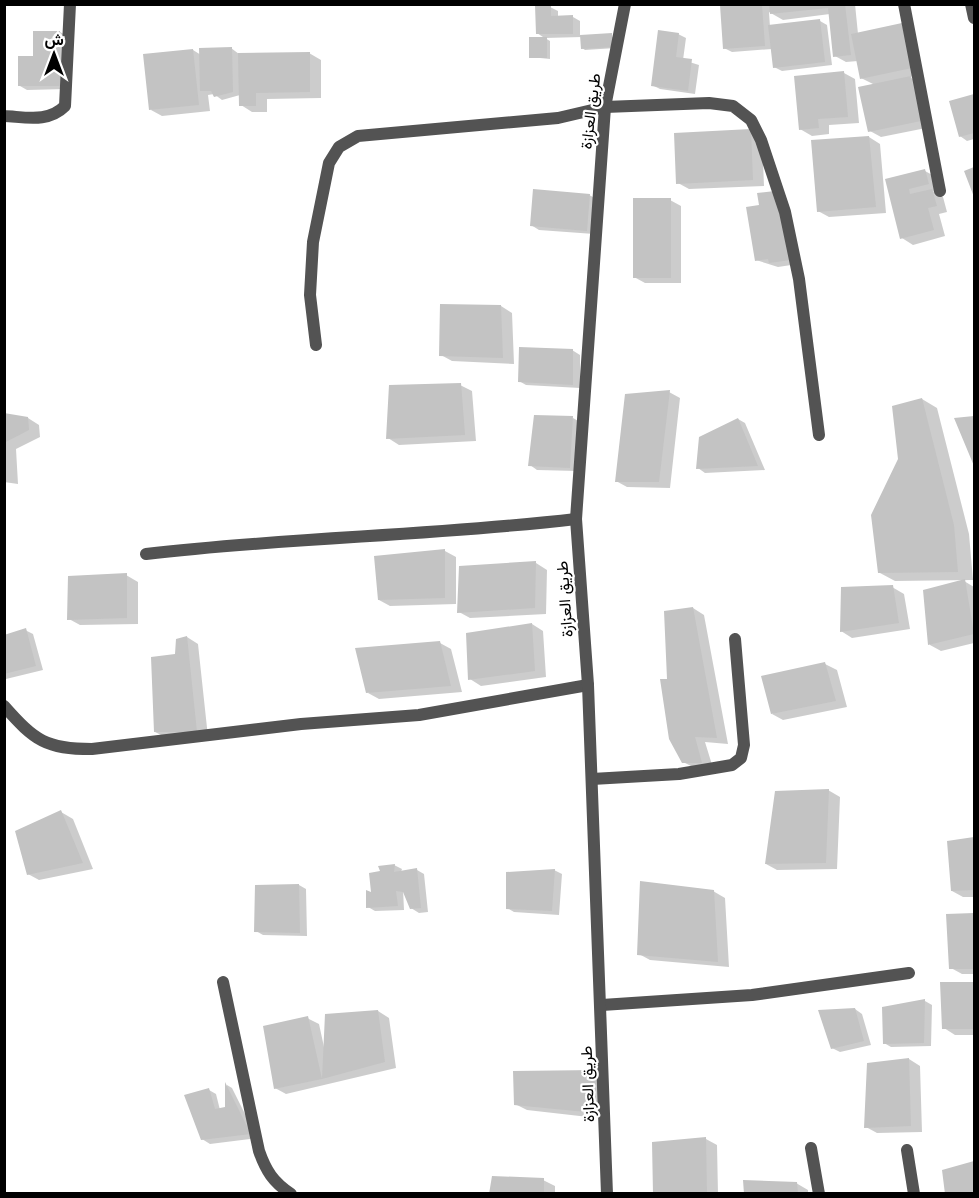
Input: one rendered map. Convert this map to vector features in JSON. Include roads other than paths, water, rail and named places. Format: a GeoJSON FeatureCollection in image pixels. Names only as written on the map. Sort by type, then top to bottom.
{"type":"FeatureCollection","features":[{"type":"Feature","properties":{"kind":"street"},"geometry":{"type":"LineString","coordinates":[[4,116],[46,118],[58,113],[65,106],[70,4]]}},
{"type":"Feature","properties":{"kind":"street","name":"طريق العزازة"},"geometry":{"type":"LineString","coordinates":[[607,1194],[602,1005],[588,685],[576,519],[605,107],[625,4]]}},
{"type":"Feature","properties":{"kind":"street"},"geometry":{"type":"LineString","coordinates":[[904,4],[939,191]]}},
{"type":"Feature","properties":{"kind":"street"},"geometry":{"type":"LineString","coordinates":[[971,4],[975,18]]}},
{"type":"Feature","properties":{"kind":"street"},"geometry":{"type":"LineString","coordinates":[[316,345],[310,295],[313,242],[329,163],[339,147],[358,136],[558,118],[605,107],[709,103],[733,106],[751,120],[761,140],[787,223],[799,279],[819,435]]}},
{"type":"Feature","properties":{"kind":"street"},"geometry":{"type":"LineString","coordinates":[[146,554],[245,542],[500,528],[576,519]]}},
{"type":"Feature","properties":{"kind":"street"},"geometry":{"type":"LineString","coordinates":[[592,779],[679,774],[732,765],[741,758],[744,745],[735,639]]}},
{"type":"Feature","properties":{"kind":"street"},"geometry":{"type":"LineString","coordinates":[[4,706],[38,740],[63,749],[92,749],[301,724],[419,715],[588,685]]}},
{"type":"Feature","properties":{"kind":"street"},"geometry":{"type":"LineString","coordinates":[[602,1005],[752,994],[909,973]]}},
{"type":"Feature","properties":{"kind":"street"},"geometry":{"type":"LineString","coordinates":[[223,982],[259,1151],[265,1169],[275,1184],[291,1194]]}},
{"type":"Feature","properties":{"kind":"street"},"geometry":{"type":"LineString","coordinates":[[811,1148],[819,1194]]}},
{"type":"Feature","properties":{"kind":"street"},"geometry":{"type":"LineString","coordinates":[[907,1150],[914,1194]]}}]}
